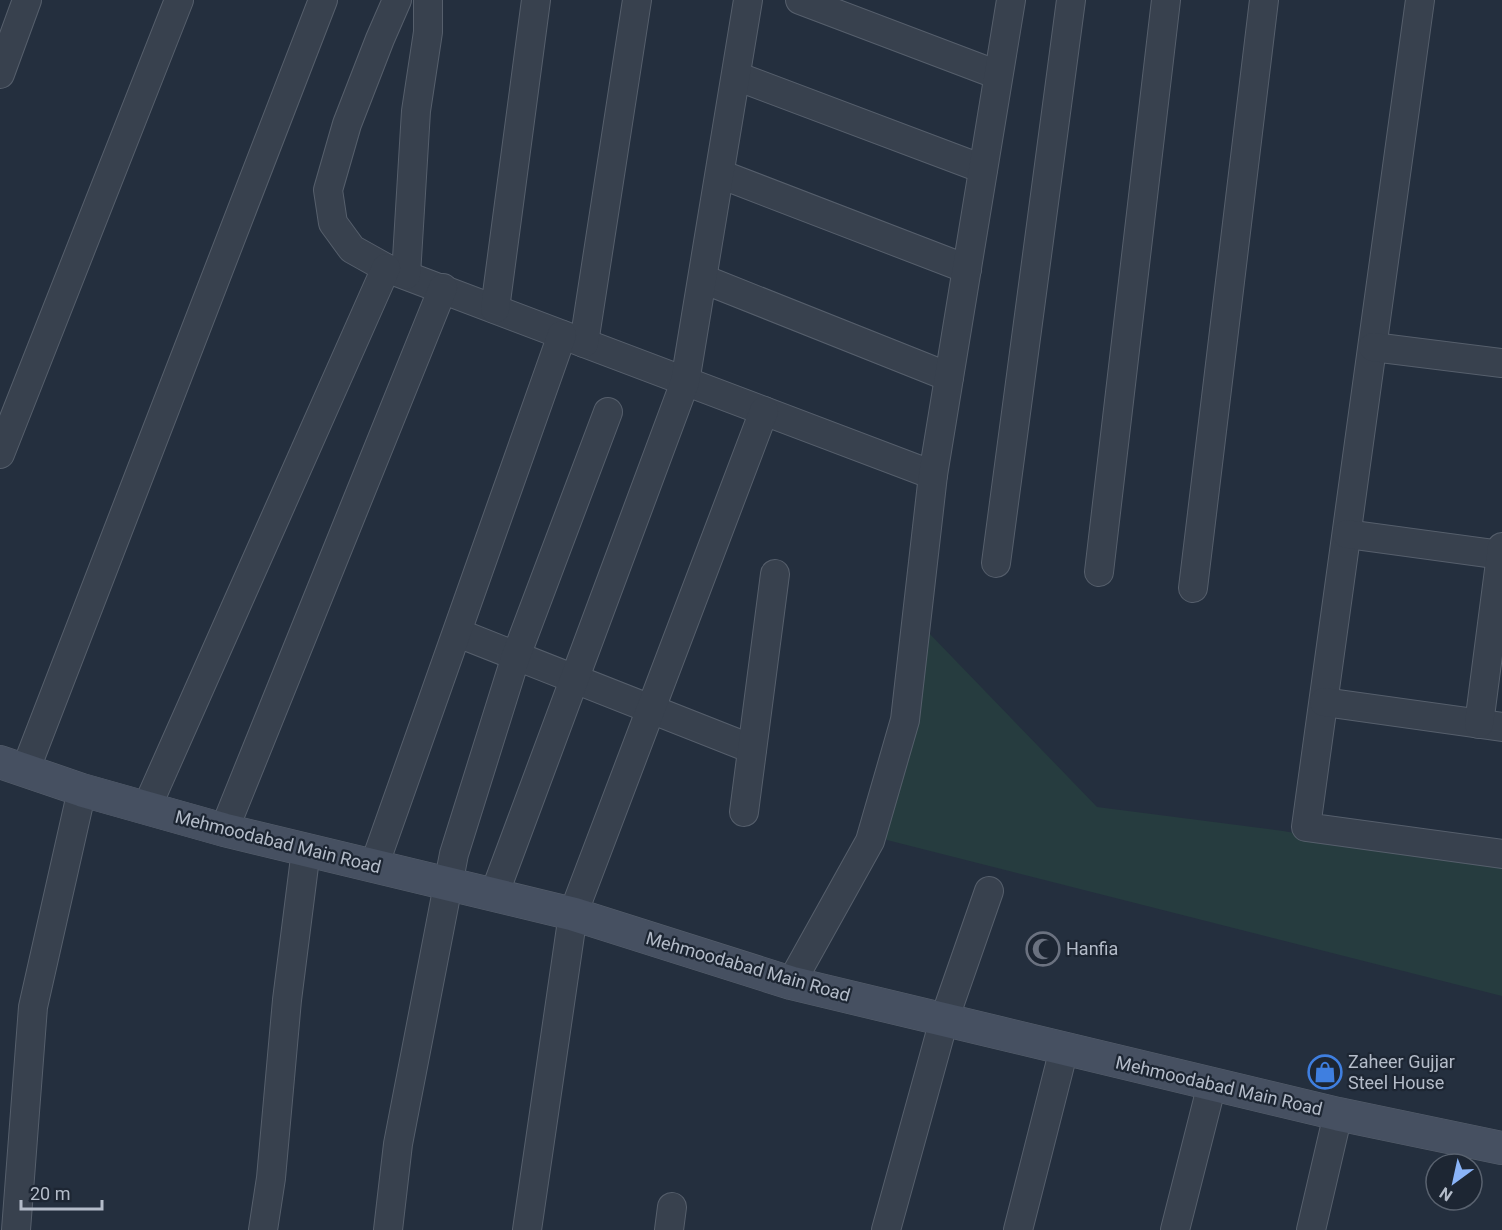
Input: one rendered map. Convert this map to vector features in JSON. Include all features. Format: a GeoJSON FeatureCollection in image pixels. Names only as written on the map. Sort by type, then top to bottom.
{"type":"FeatureCollection","features":[{"type":"Feature","properties":{"kind":"main road","name":"Mehmoodabad Main Road"},"geometry":{"type":"LineString","coordinates":[[13,766],[82,790],[224,830],[573,914],[791,983],[1338,1114],[1502,1148]]}},
{"type":"Feature","properties":{"kind":"street"},"geometry":{"type":"LineString","coordinates":[[0,74],[27,0]]}},
{"type":"Feature","properties":{"kind":"street"},"geometry":{"type":"LineString","coordinates":[[0,454],[179,0]]}},
{"type":"Feature","properties":{"kind":"street"},"geometry":{"type":"LineString","coordinates":[[13,766],[323,0]]}},
{"type":"Feature","properties":{"kind":"street"},"geometry":{"type":"LineString","coordinates":[[397,0],[347,124],[328,190],[333,223],[352,249],[396,271],[933,475]]}},
{"type":"Feature","properties":{"kind":"street"},"geometry":{"type":"LineString","coordinates":[[146,809],[396,271],[428,32],[428,0]]}},
{"type":"Feature","properties":{"kind":"street"},"geometry":{"type":"LineString","coordinates":[[495,309],[536,0]]}},
{"type":"Feature","properties":{"kind":"street"},"geometry":{"type":"LineString","coordinates":[[374,866],[458,633],[573,339],[637,0]]}},
{"type":"Feature","properties":{"kind":"street"},"geometry":{"type":"LineString","coordinates":[[494,895],[576,680],[685,382],[748,0]]}},
{"type":"Feature","properties":{"kind":"street"},"geometry":{"type":"LineString","coordinates":[[800,0],[998,75]]}},
{"type":"Feature","properties":{"kind":"street"},"geometry":{"type":"LineString","coordinates":[[791,983],[870,841],[905,720],[933,475],[1011,0]]}},
{"type":"Feature","properties":{"kind":"street"},"geometry":{"type":"LineString","coordinates":[[996,563],[1071,0]]}},
{"type":"Feature","properties":{"kind":"street"},"geometry":{"type":"LineString","coordinates":[[1099,572],[1166,0]]}},
{"type":"Feature","properties":{"kind":"street"},"geometry":{"type":"LineString","coordinates":[[1193,588],[1264,0]]}},
{"type":"Feature","properties":{"kind":"street"},"geometry":{"type":"LineString","coordinates":[[1420,0],[1306,827],[1502,854]]}},
{"type":"Feature","properties":{"kind":"street"},"geometry":{"type":"LineString","coordinates":[[736,76],[983,169]]}},
{"type":"Feature","properties":{"kind":"street"},"geometry":{"type":"LineString","coordinates":[[720,174],[967,269]]}},
{"type":"Feature","properties":{"kind":"street"},"geometry":{"type":"LineString","coordinates":[[703,279],[949,376]]}},
{"type":"Feature","properties":{"kind":"street"},"geometry":{"type":"LineString","coordinates":[[224,830],[443,288]]}},
{"type":"Feature","properties":{"kind":"street"},"geometry":{"type":"LineString","coordinates":[[1373,347],[1502,363]]}},
{"type":"Feature","properties":{"kind":"street"},"geometry":{"type":"LineString","coordinates":[[527,1230],[573,914],[764,411]]}},
{"type":"Feature","properties":{"kind":"street"},"geometry":{"type":"LineString","coordinates":[[388,1230],[398,1144],[454,854],[516,656],[608,412]]}},
{"type":"Feature","properties":{"kind":"street"},"geometry":{"type":"LineString","coordinates":[[1323,702],[1491,726],[1502,551],[1347,534]]}},
{"type":"Feature","properties":{"kind":"street"},"geometry":{"type":"LineString","coordinates":[[744,812],[775,574]]}},
{"type":"Feature","properties":{"kind":"street"},"geometry":{"type":"LineString","coordinates":[[458,633],[752,749]]}},
{"type":"Feature","properties":{"kind":"street"},"geometry":{"type":"LineString","coordinates":[[16,1230],[33,1007],[82,790]]}},
{"type":"Feature","properties":{"kind":"street"},"geometry":{"type":"LineString","coordinates":[[263,1230],[271,1178],[287,1000],[306,850]]}},
{"type":"Feature","properties":{"kind":"street"},"geometry":{"type":"LineString","coordinates":[[886,1230],[944,1020],[989,891]]}},
{"type":"Feature","properties":{"kind":"street"},"geometry":{"type":"LineString","coordinates":[[1018,1230],[1064,1048]]}},
{"type":"Feature","properties":{"kind":"street"},"geometry":{"type":"LineString","coordinates":[[1175,1230],[1212,1084]]}},
{"type":"Feature","properties":{"kind":"street"},"geometry":{"type":"LineString","coordinates":[[1311,1230],[1338,1114]]}},
{"type":"Feature","properties":{"kind":"green space"},"geometry":{"type":"Polygon","coordinates":[[[926,630],[1097,807],[1283,831],[1502,868],[1502,996],[883,839],[926,630]]]}},
{"type":"Feature","properties":{"kind":"place","name":"Hanfia"},"geometry":{"type":"Point","coordinates":[1043,949]}},
{"type":"Feature","properties":{"kind":"place","name":"Zaheer Gujjar Steel House"},"geometry":{"type":"Point","coordinates":[1325,1072]}}]}
